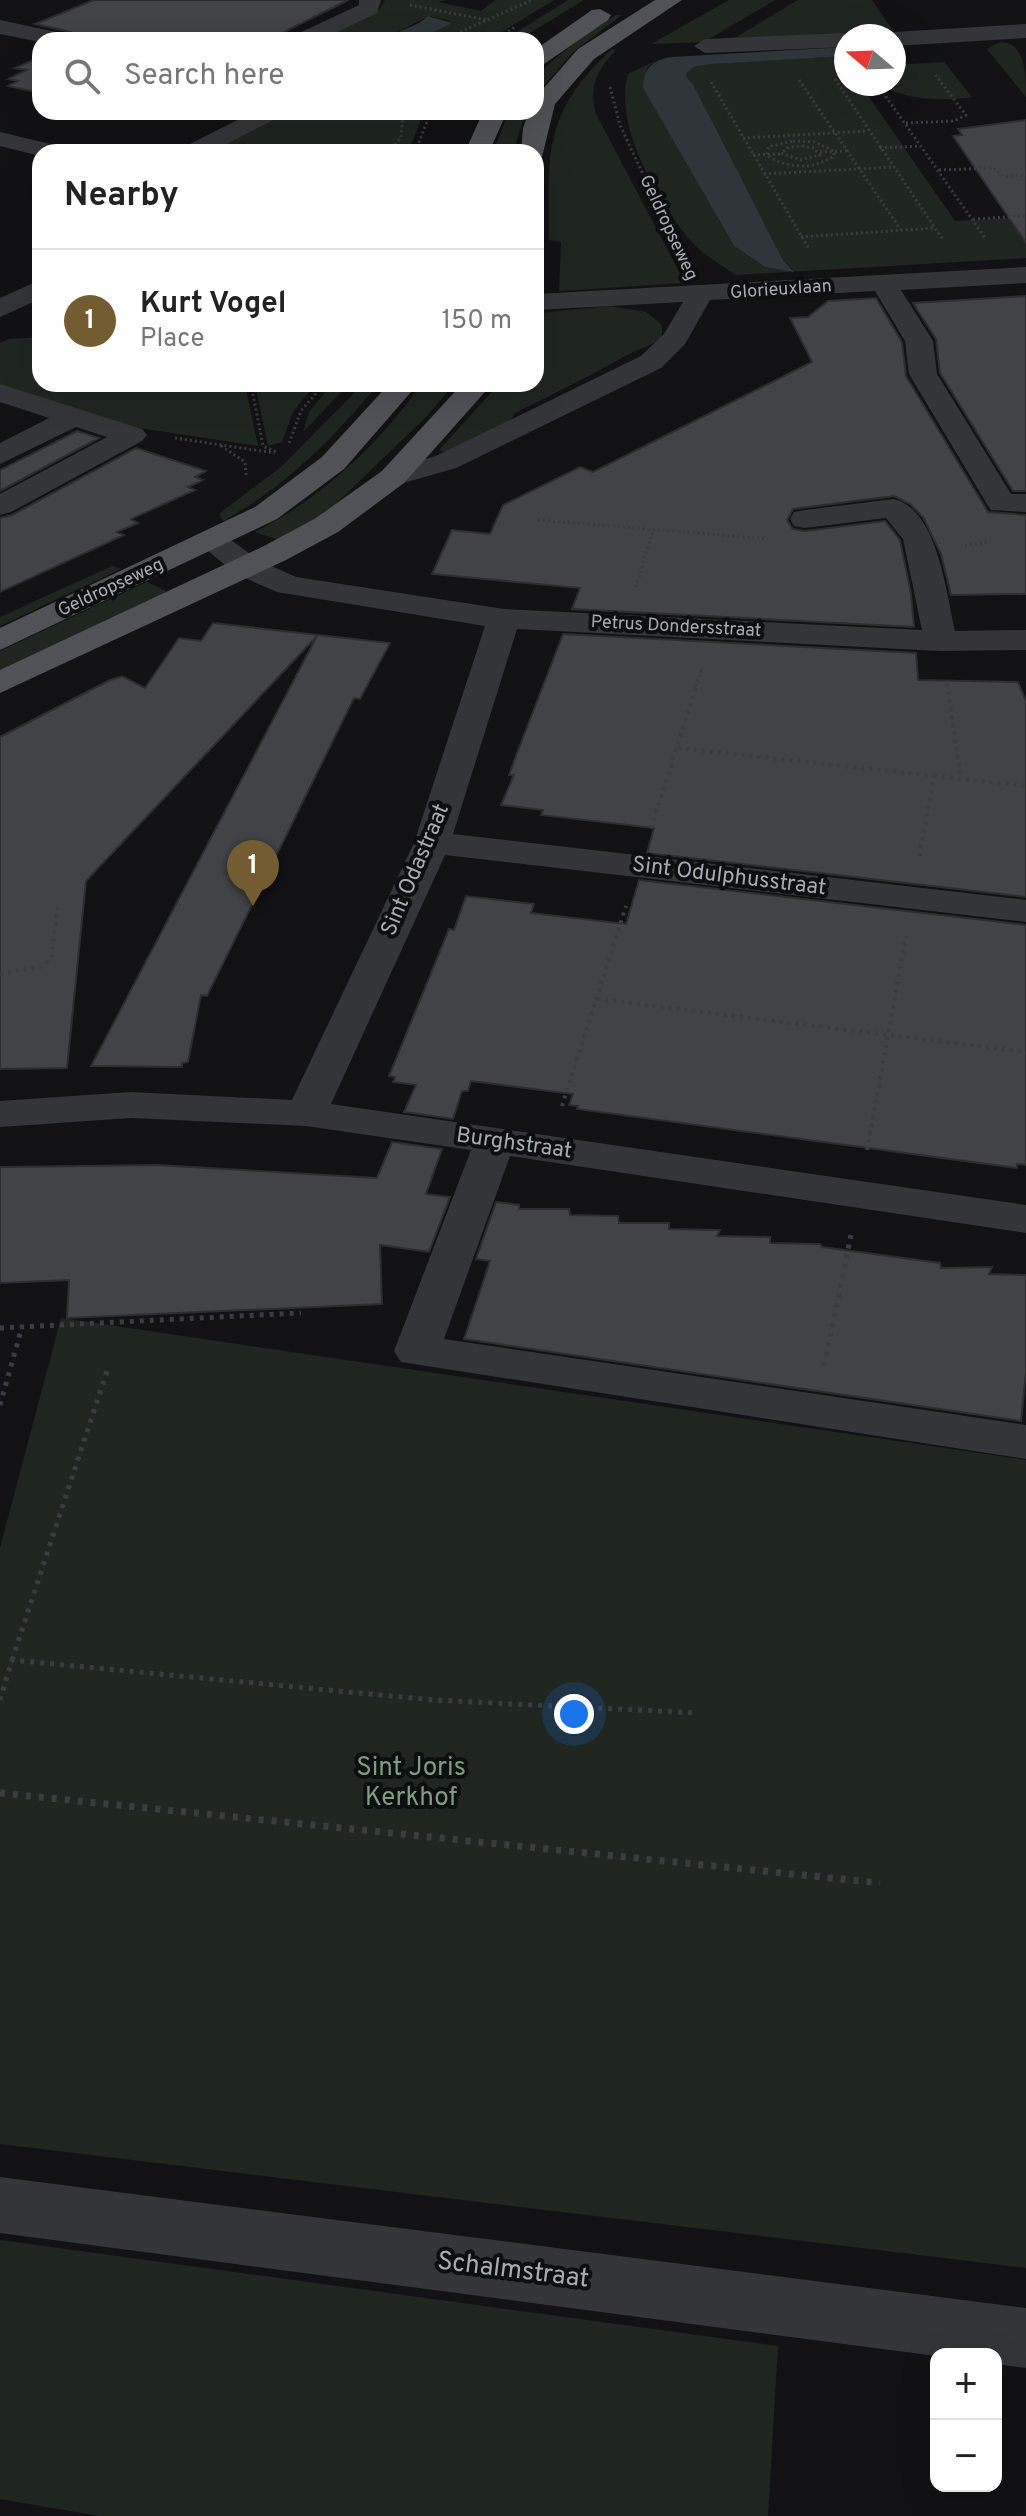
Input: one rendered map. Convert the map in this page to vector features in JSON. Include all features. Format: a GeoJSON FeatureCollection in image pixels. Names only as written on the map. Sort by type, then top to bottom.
{"type":"FeatureCollection","features":[{"type":"Feature","properties":{"kind":"main road"},"geometry":{"type":"LineString","coordinates":[[544,53],[584,23],[626,0]]}},
{"type":"Feature","properties":{"kind":"main road"},"geometry":{"type":"LineString","coordinates":[[544,102],[586,54],[641,16],[671,0]]}},
{"type":"Feature","properties":{"kind":"main road"},"geometry":{"type":"LineString","coordinates":[[479,144],[491,120]]}},
{"type":"Feature","properties":{"kind":"main road"},"geometry":{"type":"LineString","coordinates":[[534,144],[538,120]]}},
{"type":"Feature","properties":{"kind":"main road","name":"Geldropseweg"},"geometry":{"type":"LineString","coordinates":[[0,640],[266,513],[333,463],[397,392]]}},
{"type":"Feature","properties":{"kind":"main road","name":"Geldropseweg"},"geometry":{"type":"LineString","coordinates":[[0,683],[261,560],[327,525],[393,477],[471,392]]}},
{"type":"Feature","properties":{"kind":"street"},"geometry":{"type":"LineString","coordinates":[[320,32],[369,8],[370,0]]}},
{"type":"Feature","properties":{"kind":"street"},"geometry":{"type":"LineString","coordinates":[[0,27],[32,34]]}},
{"type":"Feature","properties":{"kind":"street"},"geometry":{"type":"LineString","coordinates":[[906,38],[1018,32],[1026,50]]}},
{"type":"Feature","properties":{"kind":"street"},"geometry":{"type":"LineString","coordinates":[[705,46],[834,41]]}},
{"type":"Feature","properties":{"kind":"street"},"geometry":{"type":"LineString","coordinates":[[209,144],[255,120]]}},
{"type":"Feature","properties":{"kind":"street"},"geometry":{"type":"LineString","coordinates":[[0,139],[32,147]]}},
{"type":"Feature","properties":{"kind":"street","name":"Glorieuxlaan"},"geometry":{"type":"LineString","coordinates":[[544,302],[1026,275]]}},
{"type":"Feature","properties":{"kind":"street"},"geometry":{"type":"LineString","coordinates":[[884,284],[919,341],[923,374],[1002,504],[1026,503]]}},
{"type":"Feature","properties":{"kind":"street"},"geometry":{"type":"LineString","coordinates":[[0,287],[32,291]]}},
{"type":"Feature","properties":{"kind":"street"},"geometry":{"type":"LineString","coordinates":[[0,309],[32,293]]}},
{"type":"Feature","properties":{"kind":"street","name":"Geldropseweg"},"geometry":{"type":"LineString","coordinates":[[393,477],[446,462],[651,362],[675,338],[700,295]]}},
{"type":"Feature","properties":{"kind":"street"},"geometry":{"type":"LineString","coordinates":[[0,393],[132,435]]}},
{"type":"Feature","properties":{"kind":"street"},"geometry":{"type":"LineString","coordinates":[[0,455],[72,417]]}},
{"type":"Feature","properties":{"kind":"street"},"geometry":{"type":"LineString","coordinates":[[0,506],[132,435]]}},
{"type":"Feature","properties":{"kind":"street"},"geometry":{"type":"LineString","coordinates":[[805,519],[894,508],[918,538],[941,641]]}},
{"type":"Feature","properties":{"kind":"street","name":"Petrus Dondersstraat"},"geometry":{"type":"LineString","coordinates":[[212,541],[261,560],[288,585],[504,619],[941,641],[1026,640]]}},
{"type":"Feature","properties":{"kind":"street","name":"Sint Odastraat"},"geometry":{"type":"LineString","coordinates":[[306,1113],[432,843],[504,619]]}},
{"type":"Feature","properties":{"kind":"street","name":"Sint Odulphusstraat"},"geometry":{"type":"LineString","coordinates":[[432,843],[1026,911]]}},
{"type":"Feature","properties":{"kind":"street","name":"Burghstraat"},"geometry":{"type":"LineString","coordinates":[[0,1114],[131,1105],[306,1113],[1026,1219]]}},
{"type":"Feature","properties":{"kind":"street"},"geometry":{"type":"LineString","coordinates":[[495,1141],[417,1351],[1026,1442]]}},
{"type":"Feature","properties":{"kind":"street","name":"Schalmstraat"},"geometry":{"type":"LineString","coordinates":[[0,2205],[1026,2338]]}},
{"type":"Feature","properties":{"kind":"path"},"geometry":{"type":"LineString","coordinates":[[460,32],[532,0]]}},
{"type":"Feature","properties":{"kind":"path"},"geometry":{"type":"LineString","coordinates":[[409,5],[487,20]]}},
{"type":"Feature","properties":{"kind":"path"},"geometry":{"type":"LineString","coordinates":[[905,123],[954,121],[966,115],[933,71]]}},
{"type":"Feature","properties":{"kind":"path"},"geometry":{"type":"LineString","coordinates":[[799,79],[901,230]]}},
{"type":"Feature","properties":{"kind":"path","name":"Geldropseweg"},"geometry":{"type":"LineString","coordinates":[[610,85],[620,125],[700,295]]}},
{"type":"Feature","properties":{"kind":"path"},"geometry":{"type":"LineString","coordinates":[[846,96],[946,244],[931,245]]}},
{"type":"Feature","properties":{"kind":"path"},"geometry":{"type":"LineString","coordinates":[[886,96],[988,241],[974,242]]}},
{"type":"Feature","properties":{"kind":"path"},"geometry":{"type":"LineString","coordinates":[[395,144],[401,138],[400,120]]}},
{"type":"Feature","properties":{"kind":"path"},"geometry":{"type":"LineString","coordinates":[[418,144],[428,120]]}},
{"type":"Feature","properties":{"kind":"path"},"geometry":{"type":"LineString","coordinates":[[810,252],[743,138],[868,131]]}},
{"type":"Feature","properties":{"kind":"path"},"geometry":{"type":"LineString","coordinates":[[789,135],[796,146]]}},
{"type":"Feature","properties":{"kind":"path"},"geometry":{"type":"LineString","coordinates":[[767,155],[768,147],[793,141],[814,142],[834,151]]}},
{"type":"Feature","properties":{"kind":"path"},"geometry":{"type":"LineString","coordinates":[[782,154],[784,149],[796,146],[820,152],[848,150]]}},
{"type":"Feature","properties":{"kind":"path"},"geometry":{"type":"LineString","coordinates":[[880,148],[921,146]]}},
{"type":"Feature","properties":{"kind":"path"},"geometry":{"type":"LineString","coordinates":[[767,155],[780,162],[808,165],[830,160],[834,151]]}},
{"type":"Feature","properties":{"kind":"path"},"geometry":{"type":"LineString","coordinates":[[753,155],[782,154],[804,160],[818,157],[820,152]]}},
{"type":"Feature","properties":{"kind":"path"},"geometry":{"type":"LineString","coordinates":[[804,160],[811,171]]}},
{"type":"Feature","properties":{"kind":"path"},"geometry":{"type":"LineString","coordinates":[[764,174],[893,167]]}},
{"type":"Feature","properties":{"kind":"path"},"geometry":{"type":"LineString","coordinates":[[938,171],[994,168],[1003,176],[1025,176]]}},
{"type":"Feature","properties":{"kind":"path"},"geometry":{"type":"LineString","coordinates":[[972,219],[1026,216]]}},
{"type":"Feature","properties":{"kind":"path"},"geometry":{"type":"LineString","coordinates":[[801,237],[935,228]]}},
{"type":"Feature","properties":{"kind":"path"},"geometry":{"type":"LineString","coordinates":[[132,435],[154,435],[284,455],[263,446],[253,392]]}},
{"type":"Feature","properties":{"kind":"path"},"geometry":{"type":"LineString","coordinates":[[288,445],[301,411],[317,392]]}},
{"type":"Feature","properties":{"kind":"path"},"geometry":{"type":"LineString","coordinates":[[217,444],[245,462],[247,473],[242,484]]}},
{"type":"Feature","properties":{"kind":"path"},"geometry":{"type":"LineString","coordinates":[[538,520],[768,539],[805,519]]}},
{"type":"Feature","properties":{"kind":"path"},"geometry":{"type":"LineString","coordinates":[[628,625],[653,530]]}},
{"type":"Feature","properties":{"kind":"path"},"geometry":{"type":"LineString","coordinates":[[941,641],[961,779]]}},
{"type":"Feature","properties":{"kind":"path"},"geometry":{"type":"LineString","coordinates":[[678,748],[1026,786]]}},
{"type":"Feature","properties":{"kind":"path"},"geometry":{"type":"LineString","coordinates":[[816,1410],[889,1035],[934,776]]}},
{"type":"Feature","properties":{"kind":"path"},"geometry":{"type":"LineString","coordinates":[[0,974],[44,966],[52,956],[58,902]]}},
{"type":"Feature","properties":{"kind":"path"},"geometry":{"type":"LineString","coordinates":[[597,999],[1026,1052]]}},
{"type":"Feature","properties":{"kind":"path"},"geometry":{"type":"LineString","coordinates":[[0,1328],[301,1313]]}},
{"type":"Feature","properties":{"kind":"path"},"geometry":{"type":"LineString","coordinates":[[0,1405],[22,1327]]}},
{"type":"Feature","properties":{"kind":"path"},"geometry":{"type":"LineString","coordinates":[[0,1700],[107,1371]]}},
{"type":"Feature","properties":{"kind":"path"},"geometry":{"type":"LineString","coordinates":[[12,1660],[433,1700],[697,1713]]}},
{"type":"Feature","properties":{"kind":"path"},"geometry":{"type":"LineString","coordinates":[[0,1793],[880,1883]]}},
{"type":"Feature","properties":{"kind":"green space"},"geometry":{"type":"Polygon","coordinates":[[[385,0],[447,0],[438,2],[481,11],[495,0],[554,0],[502,32],[431,32],[451,21],[429,16],[397,32],[333,32],[380,9],[385,0]]]}},
{"type":"Feature","properties":{"kind":"green space"},"geometry":{"type":"Polygon","coordinates":[[[568,0],[584,0],[531,32],[517,32],[568,0]]]}},
{"type":"Feature","properties":{"kind":"green space"},"geometry":{"type":"Polygon","coordinates":[[[729,0],[775,0],[704,42],[651,44],[729,0]]]}},
{"type":"Feature","properties":{"kind":"green space"},"geometry":{"type":"Polygon","coordinates":[[[798,0],[872,0],[888,24],[834,24],[834,36],[728,42],[798,0]]]}},
{"type":"Feature","properties":{"kind":"green space"},"geometry":{"type":"Polygon","coordinates":[[[616,15],[622,15],[573,52],[544,86],[544,69],[616,15]]]}},
{"type":"Feature","properties":{"kind":"green space"},"geometry":{"type":"Polygon","coordinates":[[[1000,42],[1009,44],[1020,54],[1025,70],[1026,97],[987,49],[1000,42]]]}},
{"type":"Feature","properties":{"kind":"green space"},"geometry":{"type":"Polygon","coordinates":[[[612,49],[616,50],[599,72],[594,87],[596,114],[685,283],[559,291],[561,242],[549,240],[550,158],[554,136],[561,114],[573,93],[612,49]]]}},
{"type":"Feature","properties":{"kind":"green space"},"geometry":{"type":"Polygon","coordinates":[[[834,56],[834,96],[868,96],[955,221],[1026,217],[1026,258],[736,275],[700,250],[671,215],[644,168],[627,118],[625,95],[628,74],[655,61],[647,68],[643,88],[734,246],[765,267],[793,270],[783,260],[693,84],[686,77],[694,67],[834,56]]]}},
{"type":"Feature","properties":{"kind":"green space"},"geometry":{"type":"Polygon","coordinates":[[[944,62],[972,97],[939,99],[906,95],[906,64],[944,62]]]}},
{"type":"Feature","properties":{"kind":"green space"},"geometry":{"type":"Polygon","coordinates":[[[270,120],[421,120],[411,144],[223,144],[270,120]]]}},
{"type":"Feature","properties":{"kind":"green space"},"geometry":{"type":"Polygon","coordinates":[[[506,120],[523,120],[516,144],[496,144],[506,120]]]}},
{"type":"Feature","properties":{"kind":"green space"},"geometry":{"type":"Polygon","coordinates":[[[610,306],[646,312],[662,325],[662,337],[515,413],[510,422],[446,453],[439,450],[492,392],[544,392],[544,313],[610,306]]]}},
{"type":"Feature","properties":{"kind":"green space"},"geometry":{"type":"Polygon","coordinates":[[[32,338],[32,392],[247,392],[258,446],[126,426],[0,386],[0,343],[9,339],[32,338]]]}},
{"type":"Feature","properties":{"kind":"green space"},"geometry":{"type":"Polygon","coordinates":[[[257,392],[309,392],[293,412],[282,442],[268,446],[257,392]]]}},
{"type":"Feature","properties":{"kind":"green space"},"geometry":{"type":"Polygon","coordinates":[[[325,392],[341,392],[303,432],[309,412],[325,392]]]}},
{"type":"Feature","properties":{"kind":"green space"},"geometry":{"type":"Polygon","coordinates":[[[355,392],[371,392],[326,442],[288,477],[223,521],[219,514],[281,467],[355,392]]]}},
{"type":"Feature","properties":{"kind":"green space"},"geometry":{"type":"Polygon","coordinates":[[[415,392],[447,392],[427,416],[320,519],[279,540],[255,532],[303,503],[347,468],[415,392]]]}},
{"type":"Feature","properties":{"kind":"green space"},"geometry":{"type":"Polygon","coordinates":[[[112,566],[121,569],[0,626],[0,617],[112,566]]]}},
{"type":"Feature","properties":{"kind":"green space"},"geometry":{"type":"Polygon","coordinates":[[[147,582],[170,593],[0,674],[0,651],[147,582]]]}},
{"type":"Feature","properties":{"kind":"green space","name":"Sint Joris Kerkhof"},"geometry":{"type":"Polygon","coordinates":[[[61,1318],[1026,1460],[1026,2268],[0,2144],[0,1548],[61,1318]]]}},
{"type":"Feature","properties":{"kind":"green space"},"geometry":{"type":"Polygon","coordinates":[[[0,2240],[778,2346],[768,2516],[99,2516],[0,2499],[0,2240]]]}},
{"type":"Feature","properties":{"kind":"shaded area"},"geometry":{"type":"Polygon","coordinates":[[[428,16],[452,23],[433,32],[399,32],[428,16]]]}},
{"type":"Feature","properties":{"kind":"shaded area"},"geometry":{"type":"Polygon","coordinates":[[[834,48],[834,57],[713,64],[694,67],[686,77],[693,84],[783,260],[794,272],[765,267],[734,246],[643,88],[647,70],[659,60],[834,48]]]}},
{"type":"Feature","properties":{"kind":"building"},"geometry":{"type":"Polygon","coordinates":[[[94,0],[348,0],[284,32],[71,32],[35,24],[94,0]]]}},
{"type":"Feature","properties":{"kind":"building"},"geometry":{"type":"Polygon","coordinates":[[[32,61],[32,91],[8,86],[18,81],[8,79],[27,70],[15,68],[32,61]]]}},
{"type":"Feature","properties":{"kind":"building"},"geometry":{"type":"Polygon","coordinates":[[[1026,120],[1026,243],[953,136],[962,135],[958,129],[1026,120]]]}},
{"type":"Feature","properties":{"kind":"building"},"geometry":{"type":"Polygon","coordinates":[[[1026,296],[1026,491],[1013,491],[940,373],[936,339],[913,303],[1026,296]]]}},
{"type":"Feature","properties":{"kind":"building"},"geometry":{"type":"Polygon","coordinates":[[[876,298],[902,342],[906,376],[988,512],[1026,515],[1026,594],[951,595],[941,554],[923,517],[910,504],[894,496],[793,509],[787,520],[793,529],[805,531],[885,521],[900,540],[914,627],[572,609],[580,588],[432,574],[452,530],[490,534],[503,505],[580,467],[593,472],[812,362],[790,318],[808,317],[828,301],[876,298]]]}},
{"type":"Feature","properties":{"kind":"building"},"geometry":{"type":"Polygon","coordinates":[[[77,431],[99,438],[0,491],[0,470],[77,431]]]}},
{"type":"Feature","properties":{"kind":"building"},"geometry":{"type":"Polygon","coordinates":[[[136,448],[206,471],[195,477],[203,480],[188,487],[195,490],[131,519],[138,523],[117,532],[124,535],[0,592],[0,518],[12,515],[136,448]]]}},
{"type":"Feature","properties":{"kind":"building"},"geometry":{"type":"Polygon","coordinates":[[[213,623],[390,643],[360,699],[354,698],[207,996],[201,995],[188,1062],[182,1063],[182,1067],[91,1066],[317,636],[86,881],[67,1068],[0,1069],[0,737],[122,676],[145,688],[179,638],[201,641],[213,623]]]}},
{"type":"Feature","properties":{"kind":"building"},"geometry":{"type":"Polygon","coordinates":[[[563,634],[916,653],[918,680],[1018,682],[1026,701],[1026,897],[647,853],[654,828],[541,815],[543,810],[501,805],[514,775],[509,775],[563,634]]]}},
{"type":"Feature","properties":{"kind":"building"},"geometry":{"type":"Polygon","coordinates":[[[639,880],[1026,925],[1026,1165],[1017,1164],[1017,1168],[577,1109],[578,1106],[569,1105],[573,1094],[471,1081],[468,1091],[462,1091],[453,1119],[404,1112],[416,1085],[393,1082],[395,1077],[389,1076],[449,929],[454,930],[466,896],[534,904],[531,913],[626,924],[639,880]]]}},
{"type":"Feature","properties":{"kind":"building"},"geometry":{"type":"Polygon","coordinates":[[[392,1142],[442,1149],[426,1194],[450,1197],[429,1252],[380,1245],[382,1304],[67,1318],[69,1280],[0,1283],[0,1167],[157,1165],[377,1178],[392,1142]]]}},
{"type":"Feature","properties":{"kind":"building"},"geometry":{"type":"Polygon","coordinates":[[[496,1202],[519,1205],[519,1209],[569,1209],[570,1215],[618,1216],[619,1223],[669,1223],[669,1229],[720,1230],[717,1236],[770,1237],[770,1243],[820,1244],[822,1247],[940,1263],[941,1268],[992,1267],[989,1274],[1026,1275],[1026,1372],[1021,1421],[464,1339],[490,1261],[476,1259],[496,1202]]]}},
{"type":"Feature","properties":{"kind":"place","name":"Kurt Vogel"},"geometry":{"type":"Point","coordinates":[253,906]}}]}
